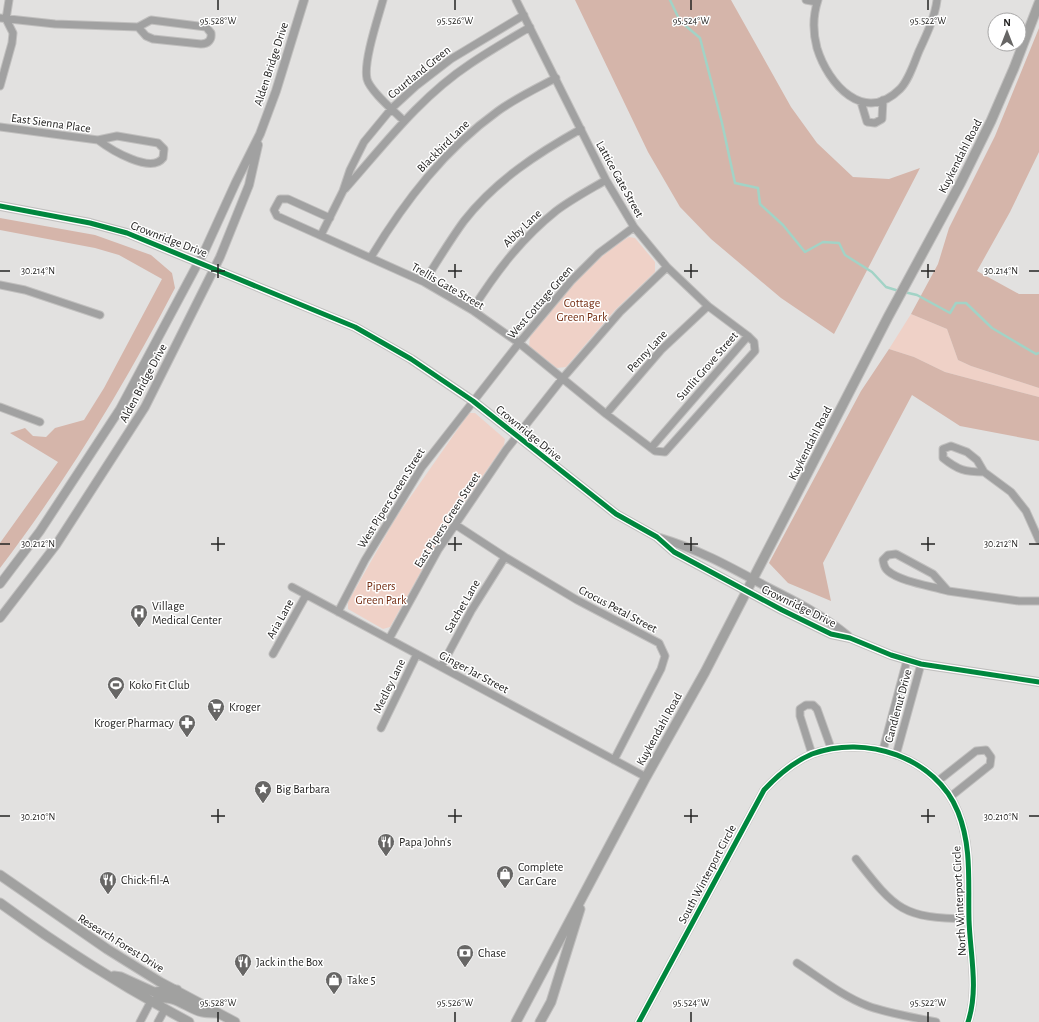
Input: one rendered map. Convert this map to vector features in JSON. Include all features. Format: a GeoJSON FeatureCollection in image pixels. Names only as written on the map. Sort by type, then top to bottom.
{"type":"FeatureCollection","features":[{"type":"Feature","properties":{"kind":"main road","name":"Kuykendahl Road"},"geometry":{"type":"LineString","coordinates":[[516,1022],[646,777],[705,672],[888,317],[918,264],[991,121],[1014,68],[1039,3]]}},
{"type":"Feature","properties":{"kind":"main road","name":"Research Forest Drive"},"geometry":{"type":"LineString","coordinates":[[0,875],[106,950],[235,1022]]}},
{"type":"Feature","properties":{"kind":"main road","name":"Kuykendahl Road"},"geometry":{"type":"LineString","coordinates":[[540,1022],[551,1002],[587,887]]}},
{"type":"Feature","properties":{"kind":"main road"},"geometry":{"type":"LineString","coordinates":[[0,903],[43,934],[108,976],[189,1022]]}},
{"type":"Feature","properties":{"kind":"main road"},"geometry":{"type":"LineString","coordinates":[[108,976],[121,977],[154,992],[177,990]]}},
{"type":"Feature","properties":{"kind":"main road"},"geometry":{"type":"LineString","coordinates":[[151,1001],[168,998],[178,1000],[202,1012],[219,1013]]}},
{"type":"Feature","properties":{"kind":"street"},"geometry":{"type":"LineString","coordinates":[[0,25],[9,0]]}},
{"type":"Feature","properties":{"kind":"street","name":"Alden Bridge Drive"},"geometry":{"type":"LineString","coordinates":[[0,584],[44,525],[120,409],[199,262],[260,134],[276,91],[304,0]]}},
{"type":"Feature","properties":{"kind":"street"},"geometry":{"type":"LineString","coordinates":[[383,0],[368,59],[367,79],[373,90],[404,121]]}},
{"type":"Feature","properties":{"kind":"street","name":"Lattice Gate Street"},"geometry":{"type":"LineString","coordinates":[[516,0],[606,180],[634,227],[667,267],[708,306],[748,336]]}},
{"type":"Feature","properties":{"kind":"street"},"geometry":{"type":"LineString","coordinates":[[806,0],[818,1],[814,29],[817,47],[825,67],[845,93],[852,99],[871,103],[888,99],[901,88],[925,37],[937,0]]}},
{"type":"Feature","properties":{"kind":"street","name":"Courtland Green"},"geometry":{"type":"LineString","coordinates":[[321,235],[343,191],[350,170],[364,142],[392,108],[416,86],[451,58],[524,15]]}},
{"type":"Feature","properties":{"kind":"street"},"geometry":{"type":"LineString","coordinates":[[3,19],[55,24],[138,27],[151,20],[206,27],[210,30],[212,36],[207,43],[201,44],[153,39],[146,36],[138,27]]}},
{"type":"Feature","properties":{"kind":"street"},"geometry":{"type":"LineString","coordinates":[[0,86],[11,49],[13,33],[3,19]]}},
{"type":"Feature","properties":{"kind":"street","name":"Courtland Green"},"geometry":{"type":"LineString","coordinates":[[343,191],[404,121],[469,64],[530,27]]}},
{"type":"Feature","properties":{"kind":"street","name":"Blackbird Lane"},"geometry":{"type":"LineString","coordinates":[[371,257],[403,206],[424,179],[449,153],[499,110],[556,78]]}},
{"type":"Feature","properties":{"kind":"street"},"geometry":{"type":"LineString","coordinates":[[861,102],[867,122],[875,123],[882,119],[883,100]]}},
{"type":"Feature","properties":{"kind":"street","name":"East Sienna Place"},"geometry":{"type":"LineString","coordinates":[[0,127],[98,140],[117,136],[158,143],[163,146],[164,155],[162,160],[153,164],[123,157],[98,140]]}},
{"type":"Feature","properties":{"kind":"street"},"geometry":{"type":"LineString","coordinates":[[424,282],[453,237],[477,206],[518,169],[546,149],[581,129]]}},
{"type":"Feature","properties":{"kind":"street","name":"Alden Bridge Drive"},"geometry":{"type":"LineString","coordinates":[[0,618],[56,545],[138,420],[215,268],[249,185],[260,134]]}},
{"type":"Feature","properties":{"kind":"street","name":"Abby Lane"},"geometry":{"type":"LineString","coordinates":[[472,310],[509,256],[532,232],[558,210],[606,180]]}},
{"type":"Feature","properties":{"kind":"street","name":"Trellis Gate Street"},"geometry":{"type":"LineString","coordinates":[[330,218],[288,199],[280,199],[274,210],[277,216],[424,282],[472,310],[519,343],[562,379],[651,448]]}},
{"type":"Feature","properties":{"kind":"street","name":"Crownridge Drive"},"geometry":{"type":"LineString","coordinates":[[0,206],[109,228],[148,241],[354,327],[411,359],[473,401],[605,506],[656,537],[674,552],[747,592],[831,634],[850,638],[921,664],[1039,682]]}},
{"type":"Feature","properties":{"kind":"street","name":"West Cottage Green"},"geometry":{"type":"LineString","coordinates":[[473,401],[519,343],[585,266],[634,227]]}},
{"type":"Feature","properties":{"kind":"street","name":"East Pipers Green Street"},"geometry":{"type":"LineString","coordinates":[[388,639],[438,550],[517,436],[562,379],[620,312],[667,267]]}},
{"type":"Feature","properties":{"kind":"street"},"geometry":{"type":"LineString","coordinates":[[0,285],[25,290],[100,315]]}},
{"type":"Feature","properties":{"kind":"street","name":"Penny Lane"},"geometry":{"type":"LineString","coordinates":[[606,414],[661,350],[708,306]]}},
{"type":"Feature","properties":{"kind":"street","name":"Sunlit Grove Street"},"geometry":{"type":"LineString","coordinates":[[748,336],[754,342],[755,351],[665,452],[660,452],[651,448],[748,336]]}},
{"type":"Feature","properties":{"kind":"street","name":"West Pipers Green Street"},"geometry":{"type":"LineString","coordinates":[[338,612],[365,560],[422,466],[473,401]]}},
{"type":"Feature","properties":{"kind":"street"},"geometry":{"type":"LineString","coordinates":[[0,407],[40,422]]}},
{"type":"Feature","properties":{"kind":"street"},"geometry":{"type":"LineString","coordinates":[[984,472],[971,472],[957,469],[942,458],[942,449],[951,446],[967,452],[977,460],[984,472],[1003,484],[1019,501],[1032,521],[1039,540]]}},
{"type":"Feature","properties":{"kind":"street","name":"Crocus Petal Street"},"geometry":{"type":"LineString","coordinates":[[456,525],[505,557],[577,600],[659,643],[665,656],[661,669],[614,760]]}},
{"type":"Feature","properties":{"kind":"street","name":"Crownridge Drive"},"geometry":{"type":"LineString","coordinates":[[656,537],[678,544],[753,580],[834,624],[850,638]]}},
{"type":"Feature","properties":{"kind":"street"},"geometry":{"type":"LineString","coordinates":[[948,591],[933,574],[896,554],[888,555],[883,560],[884,567],[888,572],[948,591],[1018,601],[1039,601]]}},
{"type":"Feature","properties":{"kind":"street","name":"Satchet Lane"},"geometry":{"type":"LineString","coordinates":[[441,667],[471,611],[505,557]]}},
{"type":"Feature","properties":{"kind":"street","name":"Ginger Jar Street"},"geometry":{"type":"LineString","coordinates":[[292,588],[646,777]]}},
{"type":"Feature","properties":{"kind":"street","name":"Aria Lane"},"geometry":{"type":"LineString","coordinates":[[273,654],[306,595]]}},
{"type":"Feature","properties":{"kind":"street","name":"Medley Lane"},"geometry":{"type":"LineString","coordinates":[[381,728],[417,654]]}},
{"type":"Feature","properties":{"kind":"street","name":"Candlenut Drive"},"geometry":{"type":"LineString","coordinates":[[883,750],[907,660]]}},
{"type":"Feature","properties":{"kind":"street","name":"Candlenut Drive"},"geometry":{"type":"LineString","coordinates":[[896,755],[921,664]]}},
{"type":"Feature","properties":{"kind":"street"},"geometry":{"type":"LineString","coordinates":[[812,754],[800,716],[800,709],[806,705],[813,705],[818,710],[831,748]]}},
{"type":"Feature","properties":{"kind":"street","name":"North Winterport Circle"},"geometry":{"type":"LineString","coordinates":[[831,748],[856,746],[883,750],[917,765],[938,782],[950,797],[958,811],[969,852],[969,919],[973,992],[968,1022]]}},
{"type":"Feature","properties":{"kind":"street","name":"South Winterport Circle"},"geometry":{"type":"LineString","coordinates":[[639,1022],[764,790],[782,772],[793,764],[812,754],[831,748]]}},
{"type":"Feature","properties":{"kind":"street"},"geometry":{"type":"LineString","coordinates":[[938,782],[976,751],[986,750],[991,757],[990,765],[950,797]]}},
{"type":"Feature","properties":{"kind":"street"},"geometry":{"type":"LineString","coordinates":[[856,859],[883,894],[904,909],[926,917],[969,919]]}},
{"type":"Feature","properties":{"kind":"street"},"geometry":{"type":"LineString","coordinates":[[797,963],[841,993],[867,1005],[891,1013],[936,1022]]}},
{"type":"Feature","properties":{"kind":"street"},"geometry":{"type":"LineString","coordinates":[[140,1022],[151,1001]]}},
{"type":"Feature","properties":{"kind":"street"},"geometry":{"type":"LineString","coordinates":[[158,1022],[165,1009]]}},
{"type":"Feature","properties":{"kind":"green space","name":"Cottage Green Park"},"geometry":{"type":"Polygon","coordinates":[[[629,237],[635,238],[655,262],[655,272],[615,310],[566,367],[557,368],[529,347],[530,335],[564,294],[588,269],[601,257],[629,237]]]}},
{"type":"Feature","properties":{"kind":"green space"},"geometry":{"type":"Polygon","coordinates":[[[911,314],[947,329],[958,360],[971,366],[1039,388],[1039,397],[945,372],[914,357],[889,349],[911,314]]]}},
{"type":"Feature","properties":{"kind":"green space","name":"Pipers Green Park"},"geometry":{"type":"Polygon","coordinates":[[[469,413],[475,413],[505,439],[504,445],[438,541],[390,627],[383,629],[348,609],[348,602],[395,519],[469,413]]]}},
{"type":"Feature","properties":{"kind":"shaded area"},"geometry":{"type":"Polygon","coordinates":[[[575,0],[731,0],[791,107],[817,143],[853,177],[889,179],[920,168],[834,334],[781,298],[711,239],[680,207],[648,152],[575,0]]]}},
{"type":"Feature","properties":{"kind":"shaded area"},"geometry":{"type":"Polygon","coordinates":[[[1039,28],[1039,152],[1010,212],[977,271],[1019,294],[1039,294],[1039,388],[971,366],[958,360],[947,329],[911,314],[938,264],[949,228],[995,136],[1039,28]]]}},
{"type":"Feature","properties":{"kind":"shaded area"},"geometry":{"type":"Polygon","coordinates":[[[0,218],[95,235],[151,255],[172,273],[175,288],[136,361],[94,432],[25,535],[0,568],[0,543],[58,462],[10,433],[25,428],[33,436],[46,437],[55,428],[84,420],[104,388],[162,279],[119,255],[95,248],[0,230],[0,218]]]}},
{"type":"Feature","properties":{"kind":"shaded area"},"geometry":{"type":"Polygon","coordinates":[[[889,349],[914,357],[945,372],[1039,397],[1039,441],[960,426],[912,395],[823,563],[831,601],[788,583],[769,563],[861,391],[889,349]]]}},
{"type":"Feature","properties":{"kind":"waterway"},"geometry":{"type":"LineString","coordinates":[[670,0],[680,21],[700,38],[722,123],[735,183],[758,188],[760,204],[783,225],[805,252],[823,242],[839,243],[845,255],[872,272],[886,287],[899,291]]}},
{"type":"Feature","properties":{"kind":"waterway"},"geometry":{"type":"LineString","coordinates":[[904,292],[917,295],[950,313],[956,303],[966,303],[992,328],[1036,354],[1039,353]]}},
{"type":"Feature","properties":{"kind":"cycle path"},"geometry":{"type":"LineString","coordinates":[[0,206],[90,223],[127,233],[355,327],[411,359],[473,401],[616,514],[657,537],[674,552],[782,610],[831,634],[850,638],[891,655],[921,664],[1039,682]]}},
{"type":"Feature","properties":{"kind":"cycle path"},"geometry":{"type":"LineString","coordinates":[[639,1022],[764,790],[786,769],[805,757],[833,748],[854,747],[876,749],[897,755],[916,764],[933,777],[948,793],[958,812],[965,838],[968,865],[969,920],[973,971],[973,997],[968,1022]]}},
{"type":"Feature","properties":{"kind":"place","name":"Village Medical Center"},"geometry":{"type":"Point","coordinates":[139,628]}},
{"type":"Feature","properties":{"kind":"place","name":"Koko Fit Club"},"geometry":{"type":"Point","coordinates":[116,700]}},
{"type":"Feature","properties":{"kind":"place","name":"Kroger"},"geometry":{"type":"Point","coordinates":[216,722]}},
{"type":"Feature","properties":{"kind":"place","name":"Kroger Pharmacy"},"geometry":{"type":"Point","coordinates":[187,738]}},
{"type":"Feature","properties":{"kind":"place","name":"Big Barbara"},"geometry":{"type":"Point","coordinates":[263,804]}},
{"type":"Feature","properties":{"kind":"place","name":"Papa John's"},"geometry":{"type":"Point","coordinates":[386,857]}},
{"type":"Feature","properties":{"kind":"place","name":"Complete Car Care"},"geometry":{"type":"Point","coordinates":[505,889]}},
{"type":"Feature","properties":{"kind":"place","name":"Chick-fil-A"},"geometry":{"type":"Point","coordinates":[108,895]}},
{"type":"Feature","properties":{"kind":"place","name":"Chase"},"geometry":{"type":"Point","coordinates":[465,968]}},
{"type":"Feature","properties":{"kind":"place","name":"Jack in the Box"},"geometry":{"type":"Point","coordinates":[243,977]}},
{"type":"Feature","properties":{"kind":"place","name":"Take 5"},"geometry":{"type":"Point","coordinates":[334,995]}}]}
